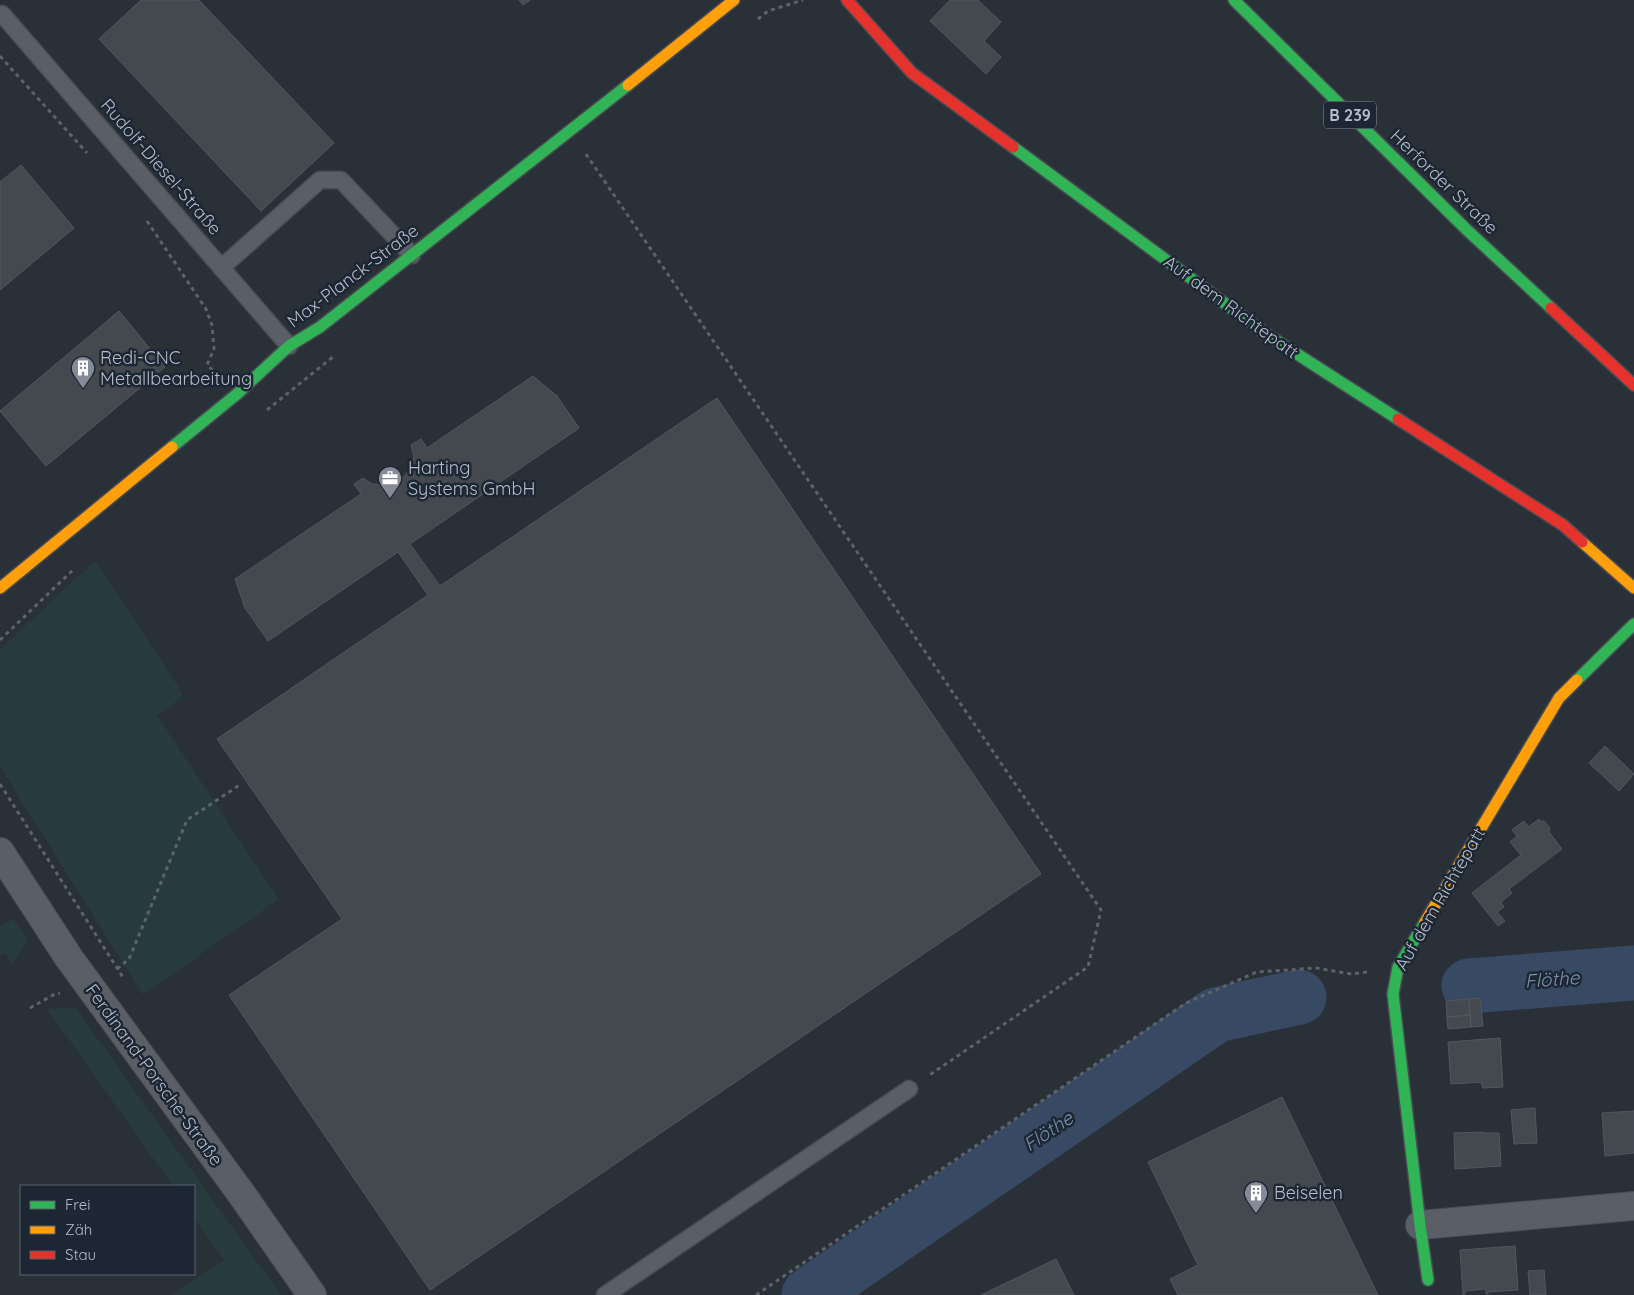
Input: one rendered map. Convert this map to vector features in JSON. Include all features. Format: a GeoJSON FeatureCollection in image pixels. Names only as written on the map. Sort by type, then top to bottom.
{"type":"FeatureCollection","features":[{"type":"Feature","properties":{"kind":"street","name":"Max-Planck-Straße"},"geometry":{"type":"LineString","coordinates":[[0,588],[237,394],[289,346],[320,327],[576,127],[734,0]]}},
{"type":"Feature","properties":{"kind":"street","name":"Auf dem Richtepatt"},"geometry":{"type":"LineString","coordinates":[[847,0],[912,73],[1269,336],[1563,525],[1634,588]]}},
{"type":"Feature","properties":{"kind":"street","name":"Herforder Straße"},"geometry":{"type":"LineString","coordinates":[[1234,0],[1467,230],[1634,385]]}},
{"type":"Feature","properties":{"kind":"street","name":"Auf dem Richtepatt"},"geometry":{"type":"LineString","coordinates":[[1428,1280],[1394,994],[1398,967],[1559,698],[1634,624]]}},
{"type":"Feature","properties":{"kind":"street","name":"Ferdinand-Porsche-Straße"},"geometry":{"type":"LineString","coordinates":[[2,859],[91,988],[234,1184],[312,1295]]}},
{"type":"Feature","properties":{"kind":"street"},"geometry":{"type":"LineString","coordinates":[[1420,1225],[1634,1206]]}},
{"type":"Feature","properties":{"kind":"lane","name":"Rudolf-Diesel-Straße"},"geometry":{"type":"LineString","coordinates":[[2,14],[289,346]]}},
{"type":"Feature","properties":{"kind":"lane"},"geometry":{"type":"LineString","coordinates":[[221,268],[320,180],[341,180],[412,255]]}},
{"type":"Feature","properties":{"kind":"lane"},"geometry":{"type":"LineString","coordinates":[[605,1295],[909,1088]]}},
{"type":"Feature","properties":{"kind":"path"},"geometry":{"type":"LineString","coordinates":[[753,23],[768,11],[802,0]]}},
{"type":"Feature","properties":{"kind":"path"},"geometry":{"type":"LineString","coordinates":[[0,56],[93,159]]}},
{"type":"Feature","properties":{"kind":"path"},"geometry":{"type":"LineString","coordinates":[[576,127],[587,157],[1101,910],[1088,967],[909,1088]]}},
{"type":"Feature","properties":{"kind":"path"},"geometry":{"type":"LineString","coordinates":[[587,157],[594,151]]}},
{"type":"Feature","properties":{"kind":"path"},"geometry":{"type":"LineString","coordinates":[[143,215],[206,309],[212,325],[214,349],[207,365],[237,394],[256,419],[335,355]]}},
{"type":"Feature","properties":{"kind":"path"},"geometry":{"type":"LineString","coordinates":[[0,640],[76,567]]}},
{"type":"Feature","properties":{"kind":"path"},"geometry":{"type":"LineString","coordinates":[[0,784],[128,986]]}},
{"type":"Feature","properties":{"kind":"path"},"geometry":{"type":"LineString","coordinates":[[30,1008],[52,994],[71,994],[77,999],[130,959],[187,820],[241,784]]}},
{"type":"Feature","properties":{"kind":"path"},"geometry":{"type":"LineString","coordinates":[[756,1295],[1186,1003],[1257,972],[1316,968],[1351,974],[1398,967]]}},
{"type":"Feature","properties":{"kind":"green space"},"geometry":{"type":"Polygon","coordinates":[[[95,561],[181,691],[183,697],[157,715],[279,899],[143,995],[0,767],[0,649],[95,561]]]}},
{"type":"Feature","properties":{"kind":"green space"},"geometry":{"type":"Polygon","coordinates":[[[12,918],[28,940],[13,964],[5,953],[0,956],[0,926],[12,918]]]}},
{"type":"Feature","properties":{"kind":"green space"},"geometry":{"type":"Polygon","coordinates":[[[75,1007],[281,1295],[172,1295],[224,1260],[195,1218],[195,1185],[172,1185],[47,1009],[75,1007]]]}},
{"type":"Feature","properties":{"kind":"building"},"geometry":{"type":"Polygon","coordinates":[[[141,0],[199,0],[334,143],[261,211],[99,39],[141,0]]]}},
{"type":"Feature","properties":{"kind":"building"},"geometry":{"type":"Polygon","coordinates":[[[519,0],[530,0],[523,5],[519,0]]]}},
{"type":"Feature","properties":{"kind":"building"},"geometry":{"type":"Polygon","coordinates":[[[950,0],[978,0],[1001,22],[984,41],[1001,57],[986,74],[930,21],[950,0]]]}},
{"type":"Feature","properties":{"kind":"building"},"geometry":{"type":"Polygon","coordinates":[[[21,165],[74,228],[0,290],[0,182],[21,165]]]}},
{"type":"Feature","properties":{"kind":"building","name":"Redi-CNC Metallbearbeitung"},"geometry":{"type":"Polygon","coordinates":[[[119,311],[165,367],[46,466],[0,411],[119,311]]]}},
{"type":"Feature","properties":{"kind":"building"},"geometry":{"type":"Polygon","coordinates":[[[533,376],[557,396],[579,428],[410,544],[440,586],[717,398],[1041,874],[430,1290],[229,995],[342,919],[217,739],[428,595],[398,552],[268,641],[245,608],[235,579],[361,494],[354,484],[363,478],[372,484],[384,485],[395,482],[405,476],[414,457],[411,445],[421,439],[427,448],[533,376]]]}},
{"type":"Feature","properties":{"kind":"building"},"geometry":{"type":"Polygon","coordinates":[[[1605,746],[1634,774],[1619,791],[1589,763],[1605,746]]]}},
{"type":"Feature","properties":{"kind":"building"},"geometry":{"type":"Polygon","coordinates":[[[1539,819],[1544,821],[1550,828],[1549,832],[1562,849],[1509,889],[1512,893],[1501,902],[1504,907],[1497,912],[1505,921],[1498,926],[1472,893],[1521,855],[1510,842],[1517,836],[1512,830],[1524,821],[1528,827],[1539,819]]]}},
{"type":"Feature","properties":{"kind":"building"},"geometry":{"type":"Polygon","coordinates":[[[1480,998],[1483,1026],[1471,1027],[1469,999],[1480,998]]]}},
{"type":"Feature","properties":{"kind":"building"},"geometry":{"type":"Polygon","coordinates":[[[1469,999],[1470,1015],[1447,1017],[1446,1001],[1469,999]]]}},
{"type":"Feature","properties":{"kind":"building"},"geometry":{"type":"Polygon","coordinates":[[[1470,1015],[1471,1027],[1448,1029],[1447,1017],[1470,1015]]]}},
{"type":"Feature","properties":{"kind":"building"},"geometry":{"type":"Polygon","coordinates":[[[1500,1038],[1503,1087],[1483,1088],[1481,1082],[1451,1084],[1448,1042],[1500,1038]]]}},
{"type":"Feature","properties":{"kind":"building","name":"Beiselen"},"geometry":{"type":"Polygon","coordinates":[[[1282,1097],[1378,1295],[1178,1295],[1170,1279],[1198,1265],[1148,1162],[1282,1097]]]}},
{"type":"Feature","properties":{"kind":"building"},"geometry":{"type":"Polygon","coordinates":[[[1535,1108],[1537,1143],[1514,1144],[1511,1110],[1535,1108]]]}},
{"type":"Feature","properties":{"kind":"building"},"geometry":{"type":"Polygon","coordinates":[[[1634,1111],[1634,1153],[1605,1156],[1602,1113],[1634,1111]]]}},
{"type":"Feature","properties":{"kind":"building"},"geometry":{"type":"Polygon","coordinates":[[[1454,1133],[1499,1133],[1501,1166],[1455,1169],[1454,1133]]]}},
{"type":"Feature","properties":{"kind":"building"},"geometry":{"type":"Polygon","coordinates":[[[1515,1246],[1518,1290],[1488,1292],[1486,1294],[1486,1289],[1465,1291],[1465,1295],[1463,1295],[1460,1250],[1515,1246]]]}},
{"type":"Feature","properties":{"kind":"building"},"geometry":{"type":"Polygon","coordinates":[[[1056,1259],[1074,1295],[981,1295],[1056,1259]]]}},
{"type":"Feature","properties":{"kind":"building"},"geometry":{"type":"Polygon","coordinates":[[[1544,1270],[1546,1295],[1530,1295],[1528,1271],[1544,1270]]]}},
{"type":"Feature","properties":{"kind":"waterway","name":"Flöthe"},"geometry":{"type":"LineString","coordinates":[[1469,986],[1634,973]]}},
{"type":"Feature","properties":{"kind":"waterway","name":"Flöthe"},"geometry":{"type":"LineString","coordinates":[[809,1295],[1216,1015],[1299,997]]}},
{"type":"Feature","properties":{"kind":"traffic: fast"},"geometry":{"type":"LineString","coordinates":[[1234,0],[1467,230],[1551,308]]}},
{"type":"Feature","properties":{"kind":"traffic: fast"},"geometry":{"type":"LineString","coordinates":[[172,447],[237,394],[289,346],[320,327],[628,85]]}},
{"type":"Feature","properties":{"kind":"traffic: fast"},"geometry":{"type":"LineString","coordinates":[[1013,147],[1269,336],[1398,419]]}},
{"type":"Feature","properties":{"kind":"traffic: fast"},"geometry":{"type":"LineString","coordinates":[[1577,680],[1634,624]]}},
{"type":"Feature","properties":{"kind":"traffic: fast"},"geometry":{"type":"LineString","coordinates":[[1425,922],[1398,967],[1393,994],[1428,1280]]}},
{"type":"Feature","properties":{"kind":"traffic: slow"},"geometry":{"type":"LineString","coordinates":[[628,85],[734,0]]}},
{"type":"Feature","properties":{"kind":"traffic: slow"},"geometry":{"type":"LineString","coordinates":[[0,588],[172,447]]}},
{"type":"Feature","properties":{"kind":"traffic: slow"},"geometry":{"type":"LineString","coordinates":[[1582,542],[1634,588]]}},
{"type":"Feature","properties":{"kind":"traffic: slow"},"geometry":{"type":"LineString","coordinates":[[1425,922],[1559,698],[1577,680]]}},
{"type":"Feature","properties":{"kind":"traffic: jam"},"geometry":{"type":"LineString","coordinates":[[847,0],[912,73],[1013,147]]}},
{"type":"Feature","properties":{"kind":"traffic: jam"},"geometry":{"type":"LineString","coordinates":[[1551,308],[1634,385]]}},
{"type":"Feature","properties":{"kind":"traffic: jam"},"geometry":{"type":"LineString","coordinates":[[1398,419],[1563,525],[1582,542]]}},
{"type":"Feature","properties":{"kind":"place","name":"Redi-CNC Metallbearbeitung"},"geometry":{"type":"Point","coordinates":[83,389]}},
{"type":"Feature","properties":{"kind":"place","name":"Harting Systems GmbH"},"geometry":{"type":"Point","coordinates":[390,499]}},
{"type":"Feature","properties":{"kind":"place","name":"Beiselen"},"geometry":{"type":"Point","coordinates":[1256,1214]}}]}
